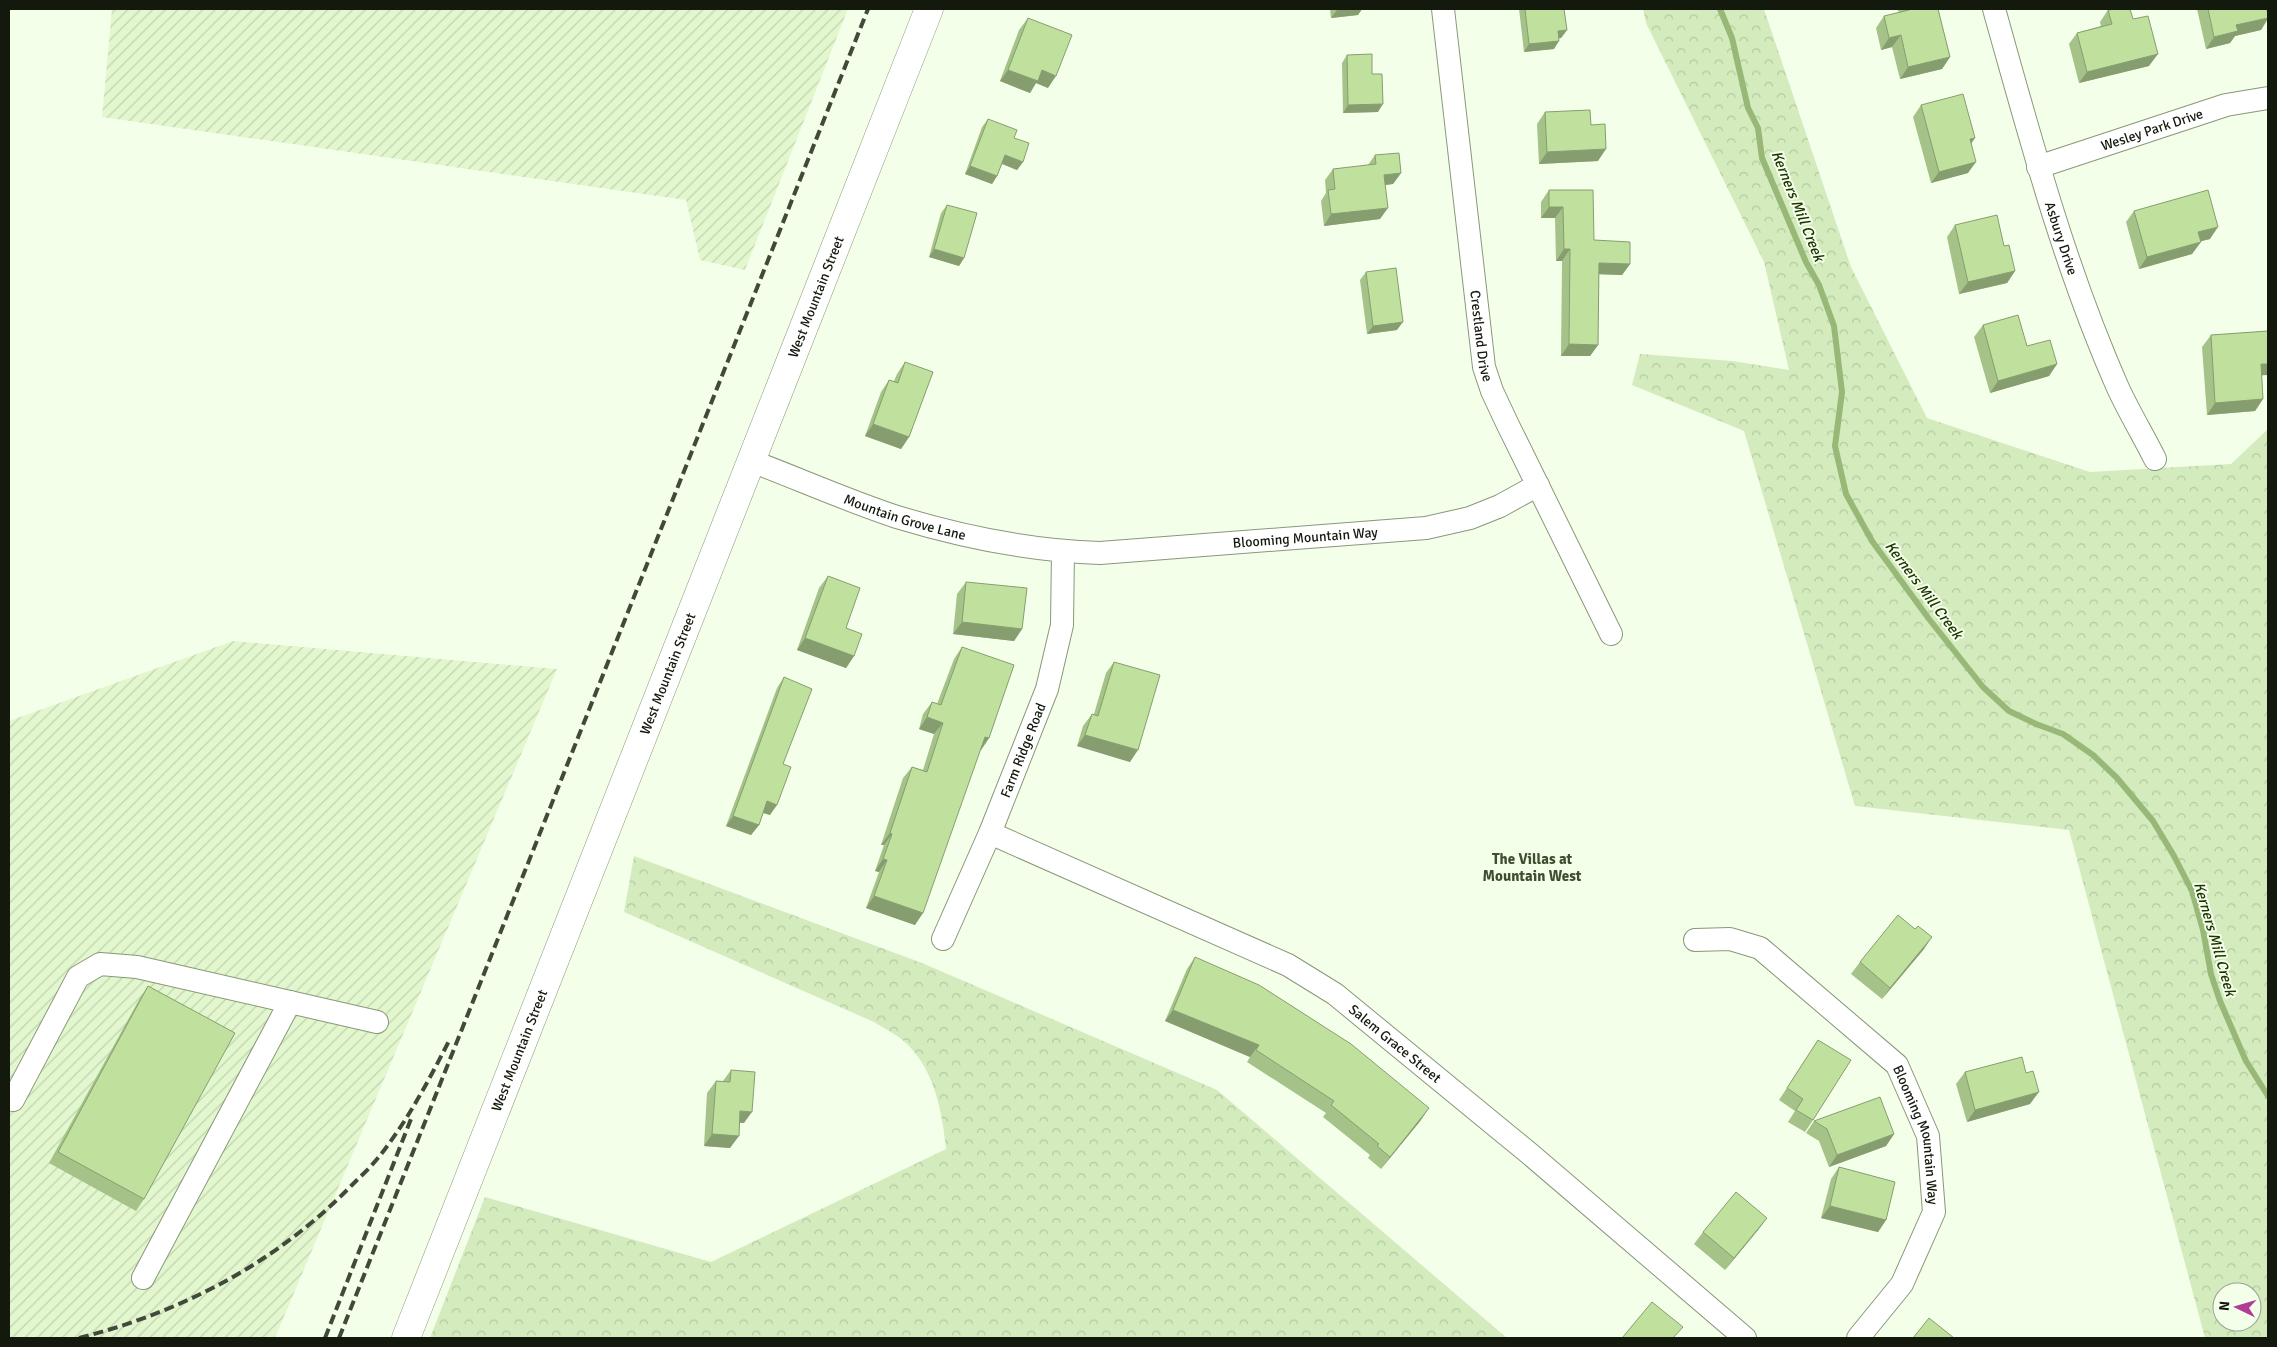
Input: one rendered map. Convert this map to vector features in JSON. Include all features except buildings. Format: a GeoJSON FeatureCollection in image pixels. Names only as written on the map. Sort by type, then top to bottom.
{"type":"FeatureCollection","features":[{"type":"Feature","properties":{"kind":"main road","name":"West Mountain Street"},"geometry":{"type":"LineString","coordinates":[[406,1338],[929,9]]}},
{"type":"Feature","properties":{"kind":"street","name":"Crestland Drive"},"geometry":{"type":"LineString","coordinates":[[1443,9],[1484,367],[1492,391],[1611,634]]}},
{"type":"Feature","properties":{"kind":"street","name":"Asbury Drive"},"geometry":{"type":"LineString","coordinates":[[1994,9],[2038,166],[2089,317],[2119,389],[2155,459]]}},
{"type":"Feature","properties":{"kind":"street","name":"Wesley Park Drive"},"geometry":{"type":"LineString","coordinates":[[2038,166],[2226,105],[2268,98]]}},
{"type":"Feature","properties":{"kind":"street","name":"Mountain Grove Lane"},"geometry":{"type":"LineString","coordinates":[[751,461],[897,516],[1001,543],[1064,552]]}},
{"type":"Feature","properties":{"kind":"street","name":"Blooming Mountain Way"},"geometry":{"type":"LineString","coordinates":[[1064,552],[1100,553],[1426,528],[1470,518],[1500,506],[1538,485]]}},
{"type":"Feature","properties":{"kind":"street","name":"Farm Ridge Road"},"geometry":{"type":"LineString","coordinates":[[943,939],[990,833],[1047,689],[1062,625],[1064,552]]}},
{"type":"Feature","properties":{"kind":"street","name":"Salem Grace Street"},"geometry":{"type":"LineString","coordinates":[[990,833],[1288,965],[1335,994],[1530,1154],[1745,1338]]}},
{"type":"Feature","properties":{"kind":"street","name":"Blooming Mountain Way"},"geometry":{"type":"LineString","coordinates":[[1696,940],[1730,939],[1760,948],[1897,1065],[1928,1136],[1934,1212],[1902,1284],[1858,1338]]}},
{"type":"Feature","properties":{"kind":"street"},"geometry":{"type":"LineString","coordinates":[[12,1100],[78,978],[100,964],[137,967],[377,1022]]}},
{"type":"Feature","properties":{"kind":"street"},"geometry":{"type":"LineString","coordinates":[[143,1278],[290,1002]]}},
{"type":"Feature","properties":{"kind":"shaded area"},"geometry":{"type":"Polygon","coordinates":[[[112,9],[848,9],[745,270],[700,260],[686,200],[102,117],[112,9]]]}},
{"type":"Feature","properties":{"kind":"shaded area"},"geometry":{"type":"Polygon","coordinates":[[[233,641],[557,669],[275,1338],[9,1338],[9,721],[233,641]]]}},
{"type":"Feature","properties":{"kind":"green space"},"geometry":{"type":"Polygon","coordinates":[[[1643,9],[1764,9],[1851,267],[1927,418],[2090,472],[2231,464],[2268,429],[2268,1338],[2205,1338],[2069,830],[1855,806],[1744,431],[1632,385],[1640,354],[1732,361],[1789,370],[1764,262],[1646,23],[1643,9]]]}},
{"type":"Feature","properties":{"kind":"green space"},"geometry":{"type":"Polygon","coordinates":[[[634,856],[922,963],[1217,1090],[1507,1338],[430,1338],[485,1197],[711,1262],[946,1149],[936,1094],[925,1068],[905,1042],[874,1022],[624,912],[634,856]]]}},
{"type":"Feature","properties":{"kind":"waterway","name":"Kerners Mill Creek"},"geometry":{"type":"LineString","coordinates":[[1720,9],[1732,38],[1748,108],[1758,128],[1762,158],[1806,262],[1819,285],[1834,326],[1842,392],[1835,446],[1846,494],[1872,541],[1929,619],[1983,687],[2009,711],[2063,734],[2093,755],[2117,778],[2153,821],[2192,891],[2203,930],[2211,974],[2220,1001],[2246,1061],[2268,1096]]}},
{"type":"Feature","properties":{"kind":"railway"},"geometry":{"type":"LineString","coordinates":[[339,1338],[868,9]]}},
{"type":"Feature","properties":{"kind":"railway"},"geometry":{"type":"LineString","coordinates":[[79,1338],[117,1327],[191,1299],[226,1281],[291,1239],[322,1214],[363,1174],[392,1140],[427,1083],[450,1039]]}},
{"type":"Feature","properties":{"kind":"railway"},"geometry":{"type":"LineString","coordinates":[[325,1338],[411,1119]]}},
{"type":"Feature","properties":{"kind":"district","name":"The Villas at Mountain West"},"geometry":{"type":"Point","coordinates":[1532,868]}}]}
